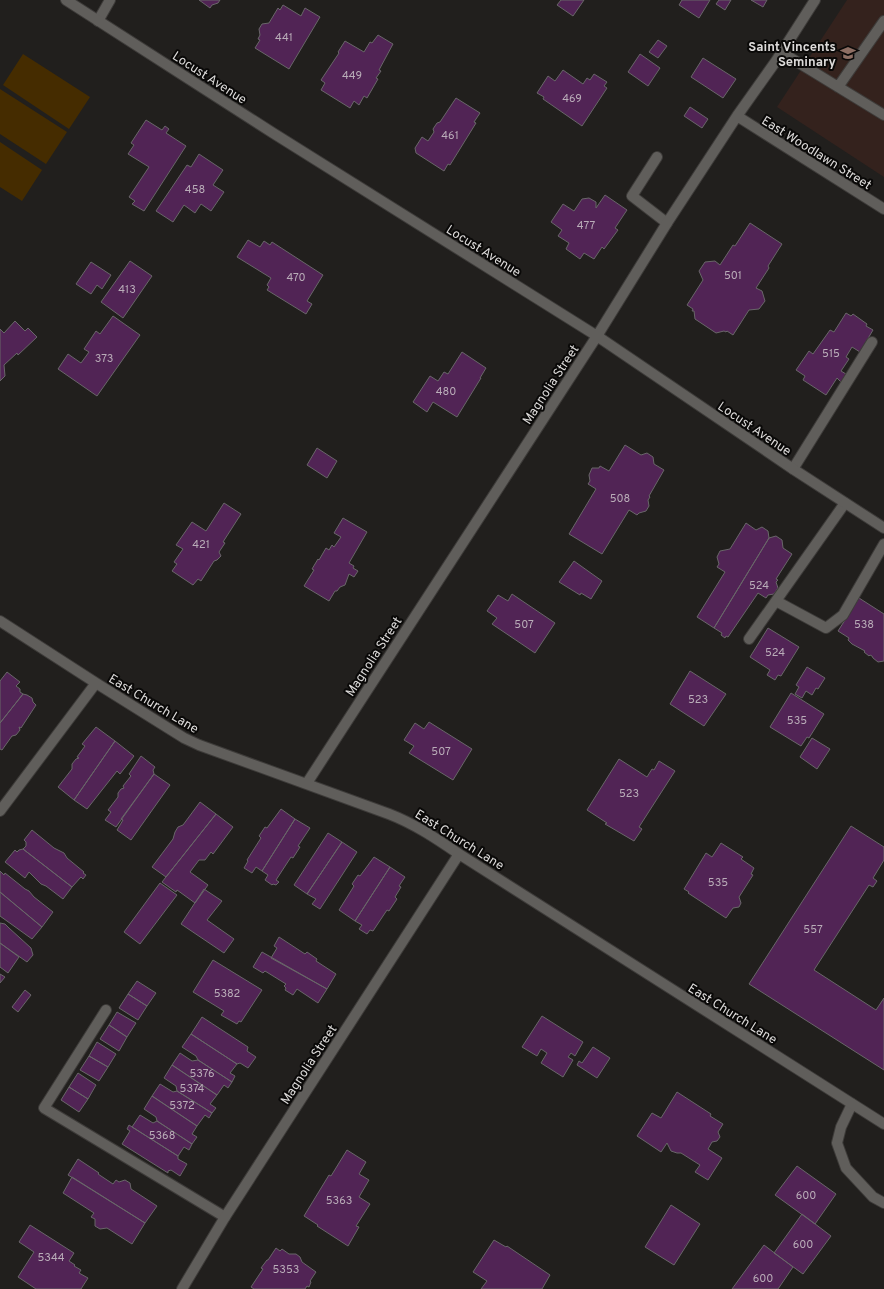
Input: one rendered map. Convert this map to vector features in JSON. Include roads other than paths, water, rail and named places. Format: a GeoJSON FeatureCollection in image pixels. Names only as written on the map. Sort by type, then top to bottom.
{"type":"FeatureCollection","features":[{"type":"Feature","properties":{"kind":"street","name":"Locust Avenue"},"geometry":{"type":"LineString","coordinates":[[66,0],[272,133],[597,336],[793,469],[884,528]]}},
{"type":"Feature","properties":{"kind":"street"},"geometry":{"type":"LineString","coordinates":[[98,21],[110,0]]}},
{"type":"Feature","properties":{"kind":"street","name":"Magnolia Street"},"geometry":{"type":"LineString","coordinates":[[307,783],[597,336],[667,223],[815,0]]}},
{"type":"Feature","properties":{"kind":"street"},"geometry":{"type":"LineString","coordinates":[[838,87],[884,21]]}},
{"type":"Feature","properties":{"kind":"street"},"geometry":{"type":"LineString","coordinates":[[781,52],[884,115]]}},
{"type":"Feature","properties":{"kind":"street","name":"East Woodlawn Street"},"geometry":{"type":"LineString","coordinates":[[737,116],[884,209]]}},
{"type":"Feature","properties":{"kind":"street"},"geometry":{"type":"LineString","coordinates":[[657,157],[632,196],[667,223]]}},
{"type":"Feature","properties":{"kind":"street"},"geometry":{"type":"LineString","coordinates":[[793,469],[872,342]]}},
{"type":"Feature","properties":{"kind":"street"},"geometry":{"type":"LineString","coordinates":[[748,639],[845,503]]}},
{"type":"Feature","properties":{"kind":"street"},"geometry":{"type":"LineString","coordinates":[[776,601],[826,628],[843,615],[884,544]]}},
{"type":"Feature","properties":{"kind":"street","name":"East Church Lane"},"geometry":{"type":"LineString","coordinates":[[0,621],[96,683],[184,738],[198,745],[307,783],[406,820],[884,1124]]}},
{"type":"Feature","properties":{"kind":"street"},"geometry":{"type":"LineString","coordinates":[[0,811],[96,683]]}},
{"type":"Feature","properties":{"kind":"street","name":"Magnolia Street"},"geometry":{"type":"LineString","coordinates":[[182,1289],[225,1217],[460,854]]}},
{"type":"Feature","properties":{"kind":"street"},"geometry":{"type":"LineString","coordinates":[[106,1010],[44,1108],[225,1217]]}},
{"type":"Feature","properties":{"kind":"street"},"geometry":{"type":"LineString","coordinates":[[852,1104],[841,1127],[837,1143],[846,1168],[873,1197],[884,1203]]}},
{"type":"Feature","properties":{"kind":"place","name":"Saint Vincents Seminary"},"geometry":{"type":"Point","coordinates":[848,53]}}]}
